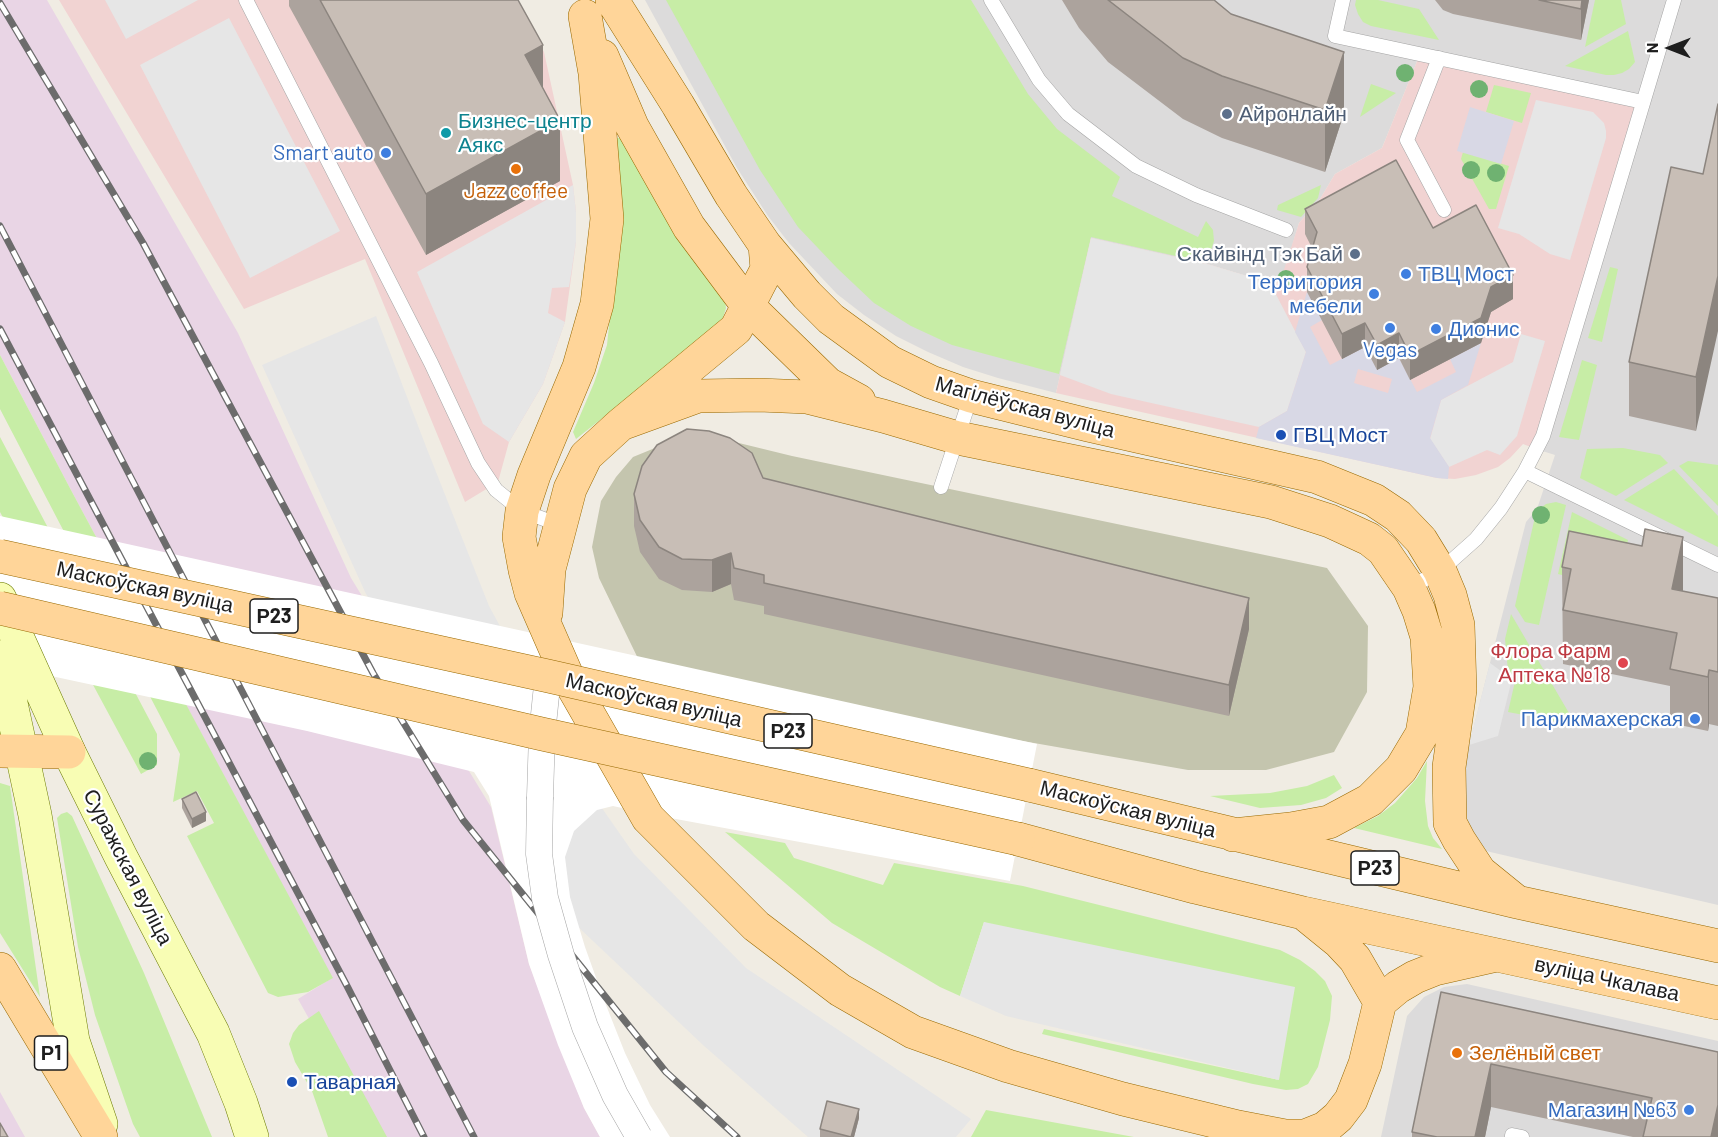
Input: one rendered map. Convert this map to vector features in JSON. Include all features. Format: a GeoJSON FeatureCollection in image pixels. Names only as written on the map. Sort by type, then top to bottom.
{"type":"FeatureCollection","features":[{"type":"Feature","properties":{"kind":"main road","name":"Магілёўская вуліца"},"geometry":{"type":"LineString","coordinates":[[601,10],[678,105],[731,195],[765,245],[807,295],[831,319],[890,362],[931,382],[971,396],[1317,477],[1374,500],[1398,516],[1421,540],[1440,571],[1450,595],[1458,625],[1460,690],[1449,767],[1450,822],[1480,873],[1517,902]]}},
{"type":"Feature","properties":{"kind":"main road"},"geometry":{"type":"LineString","coordinates":[[601,10],[632,126],[689,227],[748,306],[828,384],[883,416]]}},
{"type":"Feature","properties":{"kind":"main road"},"geometry":{"type":"LineString","coordinates":[[601,10],[595,73],[607,219],[597,304],[579,367],[534,475],[522,511],[519,537],[531,593],[569,680],[648,818],[756,926],[840,990],[913,1032],[1008,1066],[1123,1099],[1250,1130],[1285,1136],[1329,1133],[1351,1100],[1365,1064],[1380,1002],[1398,987],[1435,969],[1497,956]]}},
{"type":"Feature","properties":{"kind":"main road"},"geometry":{"type":"LineString","coordinates":[[546,624],[549,569],[570,489],[586,456],[736,328],[767,269],[765,245]]}},
{"type":"Feature","properties":{"kind":"main road"},"geometry":{"type":"LineString","coordinates":[[621,424],[698,396],[807,397],[958,438],[1271,502],[1320,518],[1369,539],[1383,550],[1409,588],[1427,638],[1430,687],[1422,734],[1401,769],[1370,800],[1329,822],[1292,829],[1233,835]]}},
{"type":"Feature","properties":{"kind":"main road","name":"Маскоўская вуліца"},"geometry":{"type":"LineString","coordinates":[[0,556],[548,676],[1029,785],[1517,902]]}},
{"type":"Feature","properties":{"kind":"main road","name":"Суражская вуліца"},"geometry":{"type":"LineString","coordinates":[[0,599],[69,752],[213,1033],[252,1137]]}},
{"type":"Feature","properties":{"kind":"main road"},"geometry":{"type":"LineString","coordinates":[[0,608],[542,734],[1018,840],[1195,887],[1497,956]]}},
{"type":"Feature","properties":{"kind":"main road"},"geometry":{"type":"LineString","coordinates":[[0,657],[6,680],[11,751],[40,845],[73,1041],[104,1137]]}},
{"type":"Feature","properties":{"kind":"main road"},"geometry":{"type":"LineString","coordinates":[[11,751],[69,752]]}},
{"type":"Feature","properties":{"kind":"main road","name":"Р23"},"geometry":{"type":"LineString","coordinates":[[1517,902],[1718,946]]}},
{"type":"Feature","properties":{"kind":"main road"},"geometry":{"type":"LineString","coordinates":[[1303,913],[1340,942],[1355,958],[1380,1002]]}},
{"type":"Feature","properties":{"kind":"main road","name":"вуліца Чкалава"},"geometry":{"type":"LineString","coordinates":[[1497,956],[1718,1003]]}},
{"type":"Feature","properties":{"kind":"main road","name":"Р1"},"geometry":{"type":"LineString","coordinates":[[0,969],[104,1137]]}},
{"type":"Feature","properties":{"kind":"street"},"geometry":{"type":"LineString","coordinates":[[548,676],[542,734],[539,854],[545,898],[561,956],[585,1027],[615,1095],[639,1137]]}},
{"type":"Feature","properties":{"kind":"lane"},"geometry":{"type":"LineString","coordinates":[[246,0],[431,363],[478,463],[496,490],[522,511],[560,525]]}},
{"type":"Feature","properties":{"kind":"lane"},"geometry":{"type":"LineString","coordinates":[[991,0],[1039,80],[1068,114],[1136,166],[1196,195],[1286,230]]}},
{"type":"Feature","properties":{"kind":"lane"},"geometry":{"type":"LineString","coordinates":[[1343,0],[1335,36],[1643,102]]}},
{"type":"Feature","properties":{"kind":"lane"},"geometry":{"type":"LineString","coordinates":[[1409,588],[1440,571],[1476,539],[1501,508],[1525,471],[1542,436],[1674,0]]}},
{"type":"Feature","properties":{"kind":"lane"},"geometry":{"type":"LineString","coordinates":[[1439,58],[1407,140],[1444,210]]}},
{"type":"Feature","properties":{"kind":"lane"},"geometry":{"type":"LineString","coordinates":[[941,487],[971,396]]}},
{"type":"Feature","properties":{"kind":"lane"},"geometry":{"type":"LineString","coordinates":[[1525,471],[1718,565]]}},
{"type":"Feature","properties":{"kind":"lane"},"geometry":{"type":"LineString","coordinates":[[1512,1137],[1512,1135],[1522,1137]]}},
{"type":"Feature","properties":{"kind":"shaded area"},"geometry":{"type":"Polygon","coordinates":[[[0,0],[47,0],[238,333],[351,578],[491,807],[529,964],[584,1108],[600,1137],[375,1137],[298,999],[332,978],[0,355],[0,0]]]}},
{"type":"Feature","properties":{"kind":"shaded area"},"geometry":{"type":"Polygon","coordinates":[[[59,0],[517,0],[544,52],[573,185],[576,242],[565,322],[543,384],[509,442],[498,482],[465,502],[365,259],[244,309],[59,0]]]}},
{"type":"Feature","properties":{"kind":"shaded area"},"geometry":{"type":"Polygon","coordinates":[[[105,0],[198,0],[126,39],[105,0]]]}},
{"type":"Feature","properties":{"kind":"shaded area"},"geometry":{"type":"Polygon","coordinates":[[[645,0],[1718,0],[1718,905],[1486,851],[1464,818],[1461,788],[1469,745],[1526,522],[1537,509],[1555,455],[1536,449],[1420,54],[1382,148],[1335,174],[1320,199],[1299,223],[1283,276],[1270,283],[1207,264],[1091,238],[1056,393],[963,367],[928,352],[896,336],[837,294],[789,243],[768,216],[737,168],[645,0]]]}},
{"type":"Feature","properties":{"kind":"shaded area"},"geometry":{"type":"Polygon","coordinates":[[[229,18],[340,231],[250,278],[140,65],[229,18]]]}},
{"type":"Feature","properties":{"kind":"shaded area"},"geometry":{"type":"Polygon","coordinates":[[[1420,54],[1643,102],[1536,449],[1523,444],[1498,467],[1455,479],[1437,478],[1056,393],[1091,238],[1207,264],[1269,283],[1282,276],[1299,223],[1320,199],[1335,174],[1382,148],[1420,54]]]}},
{"type":"Feature","properties":{"kind":"shaded area"},"geometry":{"type":"Polygon","coordinates":[[[1536,100],[1593,112],[1604,123],[1606,131],[1606,138],[1570,260],[1550,254],[1519,234],[1498,228],[1536,100]]]}},
{"type":"Feature","properties":{"kind":"shaded area"},"geometry":{"type":"Polygon","coordinates":[[[1470,107],[1514,121],[1501,164],[1457,151],[1470,107]]]}},
{"type":"Feature","properties":{"kind":"shaded area"},"geometry":{"type":"Polygon","coordinates":[[[573,185],[576,242],[569,287],[552,288],[548,313],[565,322],[543,384],[509,442],[483,424],[417,272],[573,185]]]}},
{"type":"Feature","properties":{"kind":"shaded area"},"geometry":{"type":"Polygon","coordinates":[[[1091,238],[1207,264],[1270,283],[1306,352],[1287,411],[1259,427],[1111,394],[1060,375],[1091,238]]]}},
{"type":"Feature","properties":{"kind":"shaded area"},"geometry":{"type":"Polygon","coordinates":[[[1307,292],[1322,320],[1310,327],[1330,365],[1365,347],[1377,369],[1399,358],[1417,392],[1456,372],[1450,359],[1481,343],[1468,385],[1441,400],[1430,438],[1449,467],[1448,479],[1256,438],[1259,427],[1287,411],[1306,352],[1295,332],[1307,292]],[[1358,369],[1354,383],[1388,393],[1392,379],[1358,369]]]}},
{"type":"Feature","properties":{"kind":"shaded area"},"geometry":{"type":"Polygon","coordinates":[[[376,316],[489,606],[590,791],[634,854],[746,968],[971,1119],[956,1137],[808,1137],[703,1045],[575,924],[366,594],[262,365],[376,316]]]}},
{"type":"Feature","properties":{"kind":"shaded area"},"geometry":{"type":"Polygon","coordinates":[[[1521,334],[1545,341],[1517,436],[1500,455],[1487,450],[1449,467],[1430,439],[1441,400],[1513,362],[1521,334]]]}},
{"type":"Feature","properties":{"kind":"shaded area"},"geometry":{"type":"Polygon","coordinates":[[[694,432],[792,456],[1327,568],[1368,626],[1367,692],[1334,752],[1266,770],[1188,770],[646,675],[599,578],[592,547],[601,501],[616,477],[633,457],[694,432]]]}},
{"type":"Feature","properties":{"kind":"shaded area"},"geometry":{"type":"Polygon","coordinates":[[[1490,663],[1512,679],[1498,736],[1469,745],[1490,663]]]}},
{"type":"Feature","properties":{"kind":"shaded area"},"geometry":{"type":"Polygon","coordinates":[[[984,922],[1295,987],[1279,1080],[1006,1016],[960,996],[984,922]]]}},
{"type":"Feature","properties":{"kind":"shaded area"},"geometry":{"type":"Polygon","coordinates":[[[1467,984],[1718,1041],[1718,1137],[1381,1137],[1407,1016],[1424,997],[1444,987],[1467,984]]]}},
{"type":"Feature","properties":{"kind":"shaded area"},"geometry":{"type":"Polygon","coordinates":[[[0,1092],[25,1137],[0,1137],[0,1092]]]}},
{"type":"Feature","properties":{"kind":"green space"},"geometry":{"type":"Polygon","coordinates":[[[666,0],[971,0],[1028,94],[1057,129],[1120,177],[1112,196],[1198,237],[1206,221],[1213,230],[1214,241],[1207,263],[1091,237],[1059,374],[952,345],[911,326],[874,303],[798,227],[760,170],[666,0]]]}},
{"type":"Feature","properties":{"kind":"green space"},"geometry":{"type":"Polygon","coordinates":[[[1356,0],[1378,0],[1419,9],[1439,40],[1371,26],[1363,22],[1358,14],[1356,0]]]}},
{"type":"Feature","properties":{"kind":"green space"},"geometry":{"type":"Polygon","coordinates":[[[1595,0],[1621,0],[1626,24],[1585,47],[1595,0]]]}},
{"type":"Feature","properties":{"kind":"green space"},"geometry":{"type":"Polygon","coordinates":[[[1628,31],[1635,62],[1622,73],[1606,75],[1565,66],[1628,31]]]}},
{"type":"Feature","properties":{"kind":"green space"},"geometry":{"type":"Polygon","coordinates":[[[1371,84],[1396,93],[1360,117],[1371,84]]]}},
{"type":"Feature","properties":{"kind":"green space"},"geometry":{"type":"Polygon","coordinates":[[[1494,85],[1531,93],[1522,123],[1486,112],[1494,85]]]}},
{"type":"Feature","properties":{"kind":"green space"},"geometry":{"type":"Polygon","coordinates":[[[622,137],[724,295],[726,308],[721,324],[576,439],[573,432],[607,345],[612,297],[614,139],[622,137]]]}},
{"type":"Feature","properties":{"kind":"green space"},"geometry":{"type":"Polygon","coordinates":[[[1463,152],[1509,166],[1496,209],[1489,209],[1461,159],[1463,152]]]}},
{"type":"Feature","properties":{"kind":"green space"},"geometry":{"type":"Polygon","coordinates":[[[1321,185],[1318,198],[1301,217],[1277,210],[1278,205],[1321,185]]]}},
{"type":"Feature","properties":{"kind":"green space"},"geometry":{"type":"Polygon","coordinates":[[[1610,267],[1618,269],[1602,342],[1588,338],[1610,267]]]}},
{"type":"Feature","properties":{"kind":"green space"},"geometry":{"type":"Polygon","coordinates":[[[0,355],[333,978],[308,992],[278,997],[268,993],[187,836],[214,823],[197,791],[173,802],[180,754],[0,409],[0,355]]]}},
{"type":"Feature","properties":{"kind":"green space"},"geometry":{"type":"Polygon","coordinates":[[[1582,360],[1597,365],[1579,440],[1559,437],[1582,360]]]}},
{"type":"Feature","properties":{"kind":"green space"},"geometry":{"type":"Polygon","coordinates":[[[0,437],[157,734],[157,765],[141,774],[0,512],[0,437]]]}},
{"type":"Feature","properties":{"kind":"green space"},"geometry":{"type":"Polygon","coordinates":[[[1623,448],[1660,455],[1668,463],[1616,496],[1580,478],[1587,449],[1623,448]]]}},
{"type":"Feature","properties":{"kind":"green space"},"geometry":{"type":"Polygon","coordinates":[[[1688,461],[1718,465],[1718,506],[1679,466],[1688,461]]]}},
{"type":"Feature","properties":{"kind":"green space"},"geometry":{"type":"Polygon","coordinates":[[[1674,469],[1718,516],[1718,547],[1624,500],[1674,469]]]}},
{"type":"Feature","properties":{"kind":"green space"},"geometry":{"type":"Polygon","coordinates":[[[1556,502],[1566,505],[1539,625],[1525,622],[1515,606],[1538,510],[1546,504],[1556,502]]]}},
{"type":"Feature","properties":{"kind":"green space"},"geometry":{"type":"Polygon","coordinates":[[[1572,512],[1628,540],[1616,589],[1558,574],[1572,512]]]}},
{"type":"Feature","properties":{"kind":"green space"},"geometry":{"type":"Polygon","coordinates":[[[1511,614],[1576,725],[1508,712],[1516,677],[1508,671],[1505,639],[1511,614]]]}},
{"type":"Feature","properties":{"kind":"green space"},"geometry":{"type":"Polygon","coordinates":[[[1427,761],[1425,801],[1428,826],[1433,838],[1442,849],[1354,828],[1378,816],[1395,803],[1417,778],[1427,761]]]}},
{"type":"Feature","properties":{"kind":"green space"},"geometry":{"type":"Polygon","coordinates":[[[1334,775],[1342,788],[1326,798],[1301,805],[1260,808],[1210,796],[1270,793],[1307,786],[1334,775]]]}},
{"type":"Feature","properties":{"kind":"green space"},"geometry":{"type":"Polygon","coordinates":[[[0,783],[10,786],[40,997],[0,933],[0,783]]]}},
{"type":"Feature","properties":{"kind":"green space"},"geometry":{"type":"Polygon","coordinates":[[[67,812],[72,816],[144,973],[212,1137],[140,1137],[133,1124],[95,1015],[78,947],[57,818],[67,812]]]}},
{"type":"Feature","properties":{"kind":"green space"},"geometry":{"type":"Polygon","coordinates":[[[725,832],[785,843],[794,858],[883,885],[894,863],[1023,886],[1280,950],[1315,971],[1325,981],[1332,996],[1330,1020],[1318,1067],[1308,1084],[1298,1089],[1286,1090],[1042,1034],[1044,1029],[1279,1080],[984,922],[960,996],[940,987],[832,923],[725,832]]]}},
{"type":"Feature","properties":{"kind":"green space"},"geometry":{"type":"Polygon","coordinates":[[[319,1011],[387,1137],[328,1137],[312,1091],[295,1062],[289,1044],[299,1025],[319,1011]]]}},
{"type":"Feature","properties":{"kind":"green space"},"geometry":{"type":"Polygon","coordinates":[[[986,1110],[1134,1137],[971,1137],[986,1110]]]}},
{"type":"Feature","properties":{"kind":"pier"},"geometry":{"type":"Polygon","coordinates":[[[0,516],[1037,744],[1010,881],[613,806],[597,810],[574,831],[565,857],[570,897],[585,947],[625,1053],[650,1105],[670,1137],[600,1137],[584,1108],[558,1045],[529,964],[489,796],[474,772],[307,731],[0,665],[0,516]]]}},
{"type":"Feature","properties":{"kind":"building","name":"Бизнес-центр Аякс"},"geometry":{"type":"Polygon","coordinates":[[[320,0],[518,0],[543,45],[525,55],[560,120],[426,194],[320,0]]]}},
{"type":"Feature","properties":{"kind":"building"},"geometry":{"type":"Polygon","coordinates":[[[1108,0],[1214,0],[1231,14],[1344,52],[1325,110],[1222,76],[1183,58],[1108,0]]]}},
{"type":"Feature","properties":{"kind":"building"},"geometry":{"type":"Polygon","coordinates":[[[1539,0],[1582,0],[1581,9],[1539,0]]]}},
{"type":"Feature","properties":{"kind":"building"},"geometry":{"type":"Polygon","coordinates":[[[1718,104],[1718,276],[1696,377],[1629,362],[1671,167],[1703,174],[1718,104]]]}},
{"type":"Feature","properties":{"kind":"building","name":"ТВЦ Мост"},"geometry":{"type":"Polygon","coordinates":[[[1396,160],[1433,228],[1476,205],[1513,275],[1491,287],[1481,318],[1410,355],[1399,333],[1377,345],[1365,323],[1342,334],[1307,267],[1317,232],[1305,209],[1396,160]]]}},
{"type":"Feature","properties":{"kind":"building"},"geometry":{"type":"Polygon","coordinates":[[[687,429],[709,431],[730,438],[752,453],[763,478],[1249,598],[1229,685],[764,583],[764,575],[734,568],[731,553],[712,560],[682,559],[659,547],[640,520],[634,494],[642,466],[657,445],[687,429]]]}},
{"type":"Feature","properties":{"kind":"building"},"geometry":{"type":"Polygon","coordinates":[[[1645,529],[1683,537],[1672,589],[1718,598],[1718,672],[1709,670],[1708,677],[1670,669],[1677,633],[1563,610],[1571,569],[1562,567],[1569,531],[1642,546],[1645,529]]]}},
{"type":"Feature","properties":{"kind":"building"},"geometry":{"type":"Polygon","coordinates":[[[196,792],[206,812],[192,819],[182,799],[196,792]]]}},
{"type":"Feature","properties":{"kind":"building"},"geometry":{"type":"Polygon","coordinates":[[[1441,992],[1718,1052],[1718,1105],[1711,1137],[1643,1137],[1652,1098],[1491,1064],[1475,1137],[1437,1137],[1412,1132],[1441,992]]]}},
{"type":"Feature","properties":{"kind":"building"},"geometry":{"type":"Polygon","coordinates":[[[827,1101],[859,1109],[851,1137],[820,1129],[827,1101]]]}},
{"type":"Feature","properties":{"kind":"building"},"geometry":{"type":"Polygon","coordinates":[[[0,1123],[8,1137],[0,1137],[0,1123]]]}},
{"type":"Feature","properties":{"kind":"railway"},"geometry":{"type":"LineString","coordinates":[[0,3],[143,243],[373,673],[463,820],[666,1072],[737,1137]]}},
{"type":"Feature","properties":{"kind":"railway"},"geometry":{"type":"LineString","coordinates":[[0,226],[474,1137]]}},
{"type":"Feature","properties":{"kind":"railway"},"geometry":{"type":"LineString","coordinates":[[0,329],[346,984],[424,1137]]}},
{"type":"Feature","properties":{"kind":"place","name":"Айронлайн"},"geometry":{"type":"Point","coordinates":[1227,114]}},
{"type":"Feature","properties":{"kind":"place","name":"Бизнес-центр Аякс"},"geometry":{"type":"Point","coordinates":[446,133]}},
{"type":"Feature","properties":{"kind":"place","name":"Smart auto"},"geometry":{"type":"Point","coordinates":[386,153]}},
{"type":"Feature","properties":{"kind":"place","name":"Jazz coffee"},"geometry":{"type":"Point","coordinates":[516,169]}},
{"type":"Feature","properties":{"kind":"place","name":"Скайвінд Тэк Бай"},"geometry":{"type":"Point","coordinates":[1355,254]}},
{"type":"Feature","properties":{"kind":"place","name":"ТВЦ Мост"},"geometry":{"type":"Point","coordinates":[1406,274]}},
{"type":"Feature","properties":{"kind":"place","name":"Территория мебели"},"geometry":{"type":"Point","coordinates":[1374,294]}},
{"type":"Feature","properties":{"kind":"place","name":"Vegas"},"geometry":{"type":"Point","coordinates":[1390,328]}},
{"type":"Feature","properties":{"kind":"place","name":"Дионис"},"geometry":{"type":"Point","coordinates":[1436,329]}},
{"type":"Feature","properties":{"kind":"place","name":"ГВЦ Мост"},"geometry":{"type":"Point","coordinates":[1281,435]}},
{"type":"Feature","properties":{"kind":"place","name":"Флора Фарм Аптека №18"},"geometry":{"type":"Point","coordinates":[1623,663]}},
{"type":"Feature","properties":{"kind":"place","name":"Парикмахерская"},"geometry":{"type":"Point","coordinates":[1695,719]}},
{"type":"Feature","properties":{"kind":"place","name":"Зелёный свет"},"geometry":{"type":"Point","coordinates":[1457,1053]}},
{"type":"Feature","properties":{"kind":"place","name":"Таварная"},"geometry":{"type":"Point","coordinates":[292,1082]}},
{"type":"Feature","properties":{"kind":"place","name":"Магазин №63"},"geometry":{"type":"Point","coordinates":[1689,1110]}}]}
